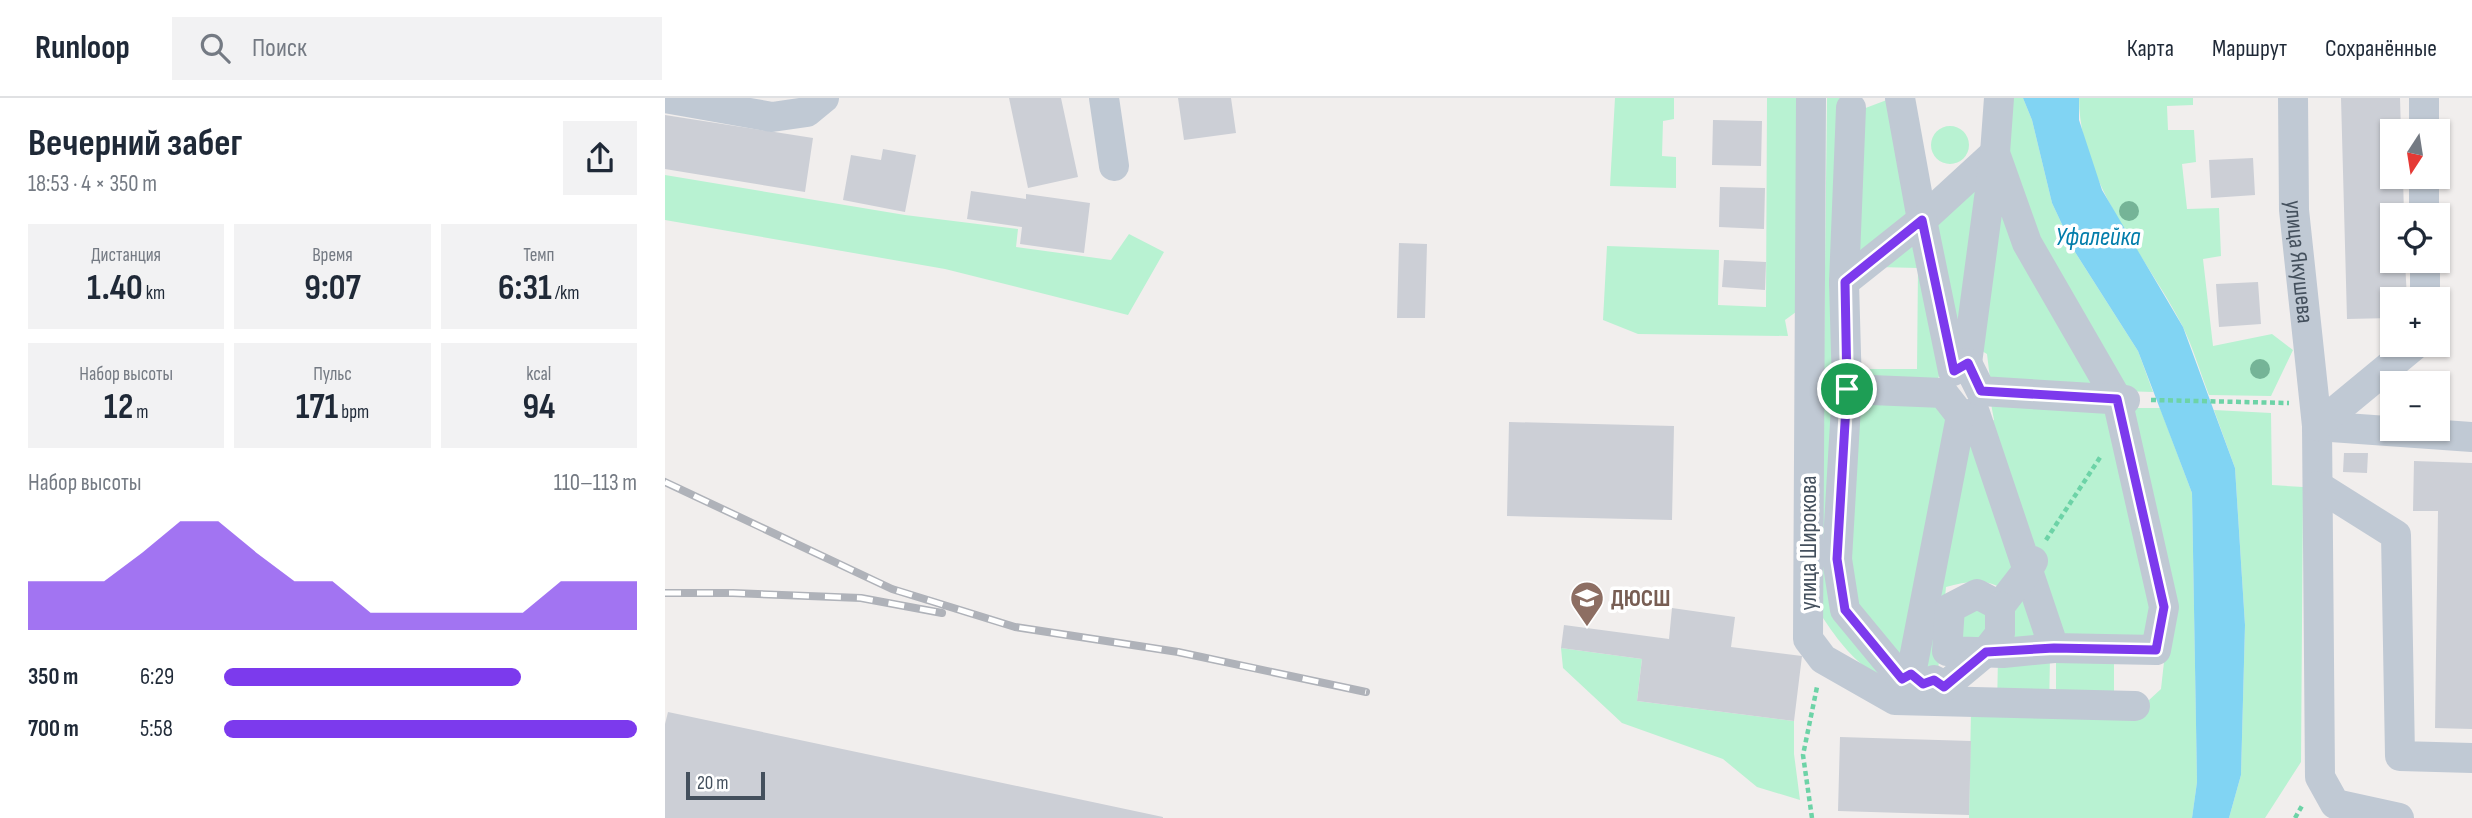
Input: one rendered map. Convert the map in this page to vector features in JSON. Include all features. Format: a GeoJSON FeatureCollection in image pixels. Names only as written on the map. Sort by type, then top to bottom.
{"type":"FeatureCollection","features":[{"type":"Feature","properties":{"kind":"street"},"geometry":{"type":"LineString","coordinates":[[665,99],[772,117],[807,112],[824,98]]}},
{"type":"Feature","properties":{"kind":"street"},"geometry":{"type":"LineString","coordinates":[[1104,98],[1114,166]]}},
{"type":"Feature","properties":{"kind":"street","name":"улица Широкова"},"geometry":{"type":"LineString","coordinates":[[1811,98],[1808,639],[1823,659]]}},
{"type":"Feature","properties":{"kind":"street"},"geometry":{"type":"LineString","coordinates":[[1900,98],[1955,376],[1973,406],[2030,566],[2054,648]]}},
{"type":"Feature","properties":{"kind":"street"},"geometry":{"type":"LineString","coordinates":[[1955,376],[1996,153],[1999,98]]}},
{"type":"Feature","properties":{"kind":"street","name":"улица Якушева"},"geometry":{"type":"LineString","coordinates":[[2293,98],[2294,210],[2316,415],[2320,777],[2335,804],[2399,818]]}},
{"type":"Feature","properties":{"kind":"street"},"geometry":{"type":"LineString","coordinates":[[2424,98],[2424,119]]}},
{"type":"Feature","properties":{"kind":"street"},"geometry":{"type":"LineString","coordinates":[[1858,101],[1845,282],[1847,389],[1837,559],[1845,610],[1902,679],[1911,674],[1973,406]]}},
{"type":"Feature","properties":{"kind":"street"},"geometry":{"type":"LineString","coordinates":[[1845,282],[1922,220],[1996,153]]}},
{"type":"Feature","properties":{"kind":"street"},"geometry":{"type":"LineString","coordinates":[[1996,153],[2027,243],[2124,411],[2164,607],[2156,650],[2054,648],[1947,651],[1950,608],[1977,594],[2000,606]]}},
{"type":"Feature","properties":{"kind":"street"},"geometry":{"type":"LineString","coordinates":[[2316,415],[2398,357]]}},
{"type":"Feature","properties":{"kind":"street"},"geometry":{"type":"LineString","coordinates":[[1847,389],[1955,376]]}},
{"type":"Feature","properties":{"kind":"street"},"geometry":{"type":"LineString","coordinates":[[1973,406],[2124,411]]}},
{"type":"Feature","properties":{"kind":"street"},"geometry":{"type":"LineString","coordinates":[[2316,415],[2472,437]]}},
{"type":"Feature","properties":{"kind":"street"},"geometry":{"type":"LineString","coordinates":[[2318,486],[2396,535],[2400,756],[2472,758]]}},
{"type":"Feature","properties":{"kind":"street"},"geometry":{"type":"LineString","coordinates":[[1911,674],[1923,684],[1934,680],[1944,687],[1986,652],[2000,634],[2000,606],[2030,566]]}},
{"type":"Feature","properties":{"kind":"street"},"geometry":{"type":"LineString","coordinates":[[1823,659],[1895,700],[2135,706]]}},
{"type":"Feature","properties":{"kind":"path"},"geometry":{"type":"LineString","coordinates":[[2030,566],[2124,411],[2244,403],[2316,415]]}},
{"type":"Feature","properties":{"kind":"path"},"geometry":{"type":"LineString","coordinates":[[1812,818],[1803,755],[1823,659]]}},
{"type":"Feature","properties":{"kind":"green space"},"geometry":{"type":"Polygon","coordinates":[[[1615,98],[1674,98],[1674,119],[1663,121],[1662,156],[1676,157],[1676,188],[1610,186],[1615,98]]]}},
{"type":"Feature","properties":{"kind":"green space"},"geometry":{"type":"Polygon","coordinates":[[[1767,98],[1799,98],[1796,312],[1785,320],[1788,336],[1638,334],[1603,320],[1607,246],[1719,250],[1718,305],[1766,307],[1767,98]]]}},
{"type":"Feature","properties":{"kind":"green space"},"geometry":{"type":"Polygon","coordinates":[[[1827,98],[1846,98],[1831,561],[1881,678],[1847,650],[1821,615],[1827,98]]]}},
{"type":"Feature","properties":{"kind":"green space"},"geometry":{"type":"Polygon","coordinates":[[[1892,98],[1917,217],[1850,272],[1855,112],[1892,98]]]}},
{"type":"Feature","properties":{"kind":"green space"},"geometry":{"type":"Polygon","coordinates":[[[2005,98],[2023,98],[2032,120],[2052,203],[2075,252],[2138,351],[2153,392],[2122,391],[2034,241],[2001,138],[2005,98]]]}},
{"type":"Feature","properties":{"kind":"green space"},"geometry":{"type":"Polygon","coordinates":[[[2079,98],[2193,98],[2193,105],[2167,106],[2168,130],[2194,130],[2196,162],[2182,164],[2187,209],[2219,208],[2221,256],[2203,259],[2213,346],[2272,334],[2293,350],[2271,396],[2209,395],[2182,325],[2102,188],[2082,129],[2079,98]]]}},
{"type":"Feature","properties":{"kind":"green space"},"geometry":{"type":"Polygon","coordinates":[[[1950,126],[1963,132],[1969,145],[1963,158],[1950,164],[1937,158],[1931,145],[1937,132],[1950,126]]]}},
{"type":"Feature","properties":{"kind":"green space"},"geometry":{"type":"Polygon","coordinates":[[[1989,165],[1958,354],[1930,220],[1989,165]]]}},
{"type":"Feature","properties":{"kind":"green space"},"geometry":{"type":"Polygon","coordinates":[[[1996,170],[2107,393],[1991,387],[1987,354],[1975,347],[1996,170]]]}},
{"type":"Feature","properties":{"kind":"green space"},"geometry":{"type":"Polygon","coordinates":[[[665,175],[905,215],[1018,229],[1016,247],[1111,260],[1129,234],[1164,252],[1128,315],[945,269],[665,220],[665,175]]]}},
{"type":"Feature","properties":{"kind":"green space"},"geometry":{"type":"Polygon","coordinates":[[[1919,231],[1946,361],[1934,387],[1855,385],[1855,369],[1917,369],[1918,268],[1878,267],[1919,231]]]}},
{"type":"Feature","properties":{"kind":"green space"},"geometry":{"type":"Polygon","coordinates":[[[1854,398],[1934,400],[1953,428],[1903,663],[1852,609],[1843,561],[1854,398]]]}},
{"type":"Feature","properties":{"kind":"green space"},"geometry":{"type":"Polygon","coordinates":[[[1990,398],[2111,406],[2157,607],[2150,646],[2062,646],[1984,424],[1994,420],[1990,398]]]}},
{"type":"Feature","properties":{"kind":"green space"},"geometry":{"type":"Polygon","coordinates":[[[2128,408],[2160,408],[2192,493],[2197,782],[2192,818],[1969,818],[1971,710],[1997,710],[1998,656],[2050,656],[2049,710],[2056,710],[2056,652],[2114,653],[2114,711],[2136,712],[2161,689],[2170,608],[2128,408]]]}},
{"type":"Feature","properties":{"kind":"green space"},"geometry":{"type":"Polygon","coordinates":[[[2214,410],[2271,413],[2272,485],[2303,487],[2301,762],[2265,818],[2229,818],[2241,775],[2245,625],[2235,468],[2214,410]]]}},
{"type":"Feature","properties":{"kind":"green space"},"geometry":{"type":"Polygon","coordinates":[[[1964,429],[2020,568],[2005,591],[1984,582],[1946,587],[1938,671],[1923,669],[1964,429]]]}},
{"type":"Feature","properties":{"kind":"green space"},"geometry":{"type":"Polygon","coordinates":[[[2025,583],[2048,645],[2002,650],[2010,602],[2025,583]]]}},
{"type":"Feature","properties":{"kind":"green space"},"geometry":{"type":"Polygon","coordinates":[[[1982,608],[1991,625],[1981,641],[1962,641],[1955,614],[1982,608]]]}},
{"type":"Feature","properties":{"kind":"green space"},"geometry":{"type":"Polygon","coordinates":[[[1561,648],[1642,659],[1637,701],[1794,721],[1794,754],[1800,800],[1757,787],[1723,759],[1622,723],[1563,668],[1561,648]]]}},
{"type":"Feature","properties":{"kind":"water","name":"Уфалейка"},"geometry":{"type":"Polygon","coordinates":[[[2023,98],[2079,98],[2079,120],[2102,190],[2183,327],[2235,468],[2245,625],[2241,775],[2229,818],[2192,818],[2197,782],[2192,493],[2138,351],[2075,252],[2052,203],[2032,120],[2023,98]]]}},
{"type":"Feature","properties":{"kind":"building"},"geometry":{"type":"Polygon","coordinates":[[[1009,98],[1061,98],[1078,177],[1028,188],[1009,98]]]}},
{"type":"Feature","properties":{"kind":"building"},"geometry":{"type":"Polygon","coordinates":[[[1178,98],[1231,98],[1236,133],[1184,140],[1178,98]]]}},
{"type":"Feature","properties":{"kind":"building"},"geometry":{"type":"Polygon","coordinates":[[[2341,98],[2400,98],[2401,119],[2380,119],[2380,189],[2403,189],[2404,203],[2380,203],[2380,273],[2406,273],[2406,287],[2380,287],[2380,318],[2347,319],[2341,98]]]}},
{"type":"Feature","properties":{"kind":"building"},"geometry":{"type":"Polygon","coordinates":[[[665,115],[813,138],[805,192],[665,169],[665,115]]]}},
{"type":"Feature","properties":{"kind":"building"},"geometry":{"type":"Polygon","coordinates":[[[1713,120],[1762,121],[1761,166],[1712,165],[1713,120]]]}},
{"type":"Feature","properties":{"kind":"building"},"geometry":{"type":"Polygon","coordinates":[[[883,149],[916,155],[905,212],[843,200],[851,155],[881,160],[883,149]]]}},
{"type":"Feature","properties":{"kind":"building"},"geometry":{"type":"Polygon","coordinates":[[[2253,158],[2255,195],[2211,198],[2209,160],[2253,158]]]}},
{"type":"Feature","properties":{"kind":"building"},"geometry":{"type":"Polygon","coordinates":[[[1720,187],[1765,188],[1764,229],[1719,227],[1720,187]]]}},
{"type":"Feature","properties":{"kind":"building"},"geometry":{"type":"Polygon","coordinates":[[[971,191],[1026,199],[1026,194],[1090,203],[1084,253],[1020,244],[1022,227],[967,219],[971,191]]]}},
{"type":"Feature","properties":{"kind":"building"},"geometry":{"type":"Polygon","coordinates":[[[1399,243],[1427,244],[1425,318],[1397,318],[1399,243]]]}},
{"type":"Feature","properties":{"kind":"building"},"geometry":{"type":"Polygon","coordinates":[[[1724,260],[1766,262],[1765,290],[1722,287],[1724,260]]]}},
{"type":"Feature","properties":{"kind":"building"},"geometry":{"type":"Polygon","coordinates":[[[2258,282],[2261,324],[2219,327],[2216,284],[2258,282]]]}},
{"type":"Feature","properties":{"kind":"building"},"geometry":{"type":"Polygon","coordinates":[[[1509,422],[1674,426],[1672,520],[1507,516],[1509,422]]]}},
{"type":"Feature","properties":{"kind":"building"},"geometry":{"type":"Polygon","coordinates":[[[2344,453],[2368,453],[2367,473],[2343,472],[2344,453]]]}},
{"type":"Feature","properties":{"kind":"building"},"geometry":{"type":"Polygon","coordinates":[[[2414,461],[2472,463],[2472,729],[2435,728],[2438,511],[2413,511],[2414,461]]]}},
{"type":"Feature","properties":{"kind":"building"},"geometry":{"type":"Polygon","coordinates":[[[1672,608],[1735,617],[1731,647],[1802,656],[1794,721],[1637,701],[1642,659],[1561,648],[1564,625],[1669,639],[1672,608]]]}},
{"type":"Feature","properties":{"kind":"building"},"geometry":{"type":"Polygon","coordinates":[[[668,712],[1163,818],[665,818],[665,724],[668,712]]]}},
{"type":"Feature","properties":{"kind":"building"},"geometry":{"type":"Polygon","coordinates":[[[1840,737],[1971,741],[1969,815],[1838,811],[1840,737]]]}},
{"type":"Feature","properties":{"kind":"railway"},"geometry":{"type":"LineString","coordinates":[[665,482],[892,589],[1015,627],[1178,652],[1366,692]]}},
{"type":"Feature","properties":{"kind":"railway"},"geometry":{"type":"LineString","coordinates":[[665,593],[861,598],[942,613]]}},
{"type":"Feature","properties":{"kind":"place","name":"ДЮСШ"},"geometry":{"type":"Point","coordinates":[1587,628]}},
{"type":"Feature","properties":{"kind":"route"},"geometry":{"type":"LineString","coordinates":[[1922,220],[1954,371],[1968,363],[1981,391],[2117,399],[2164,607],[2156,650],[2054,648],[1986,652],[1944,687],[1934,680],[1923,684],[1911,674],[1902,679],[1845,610],[1837,559],[1847,389],[1845,282],[1922,220]]}}]}
